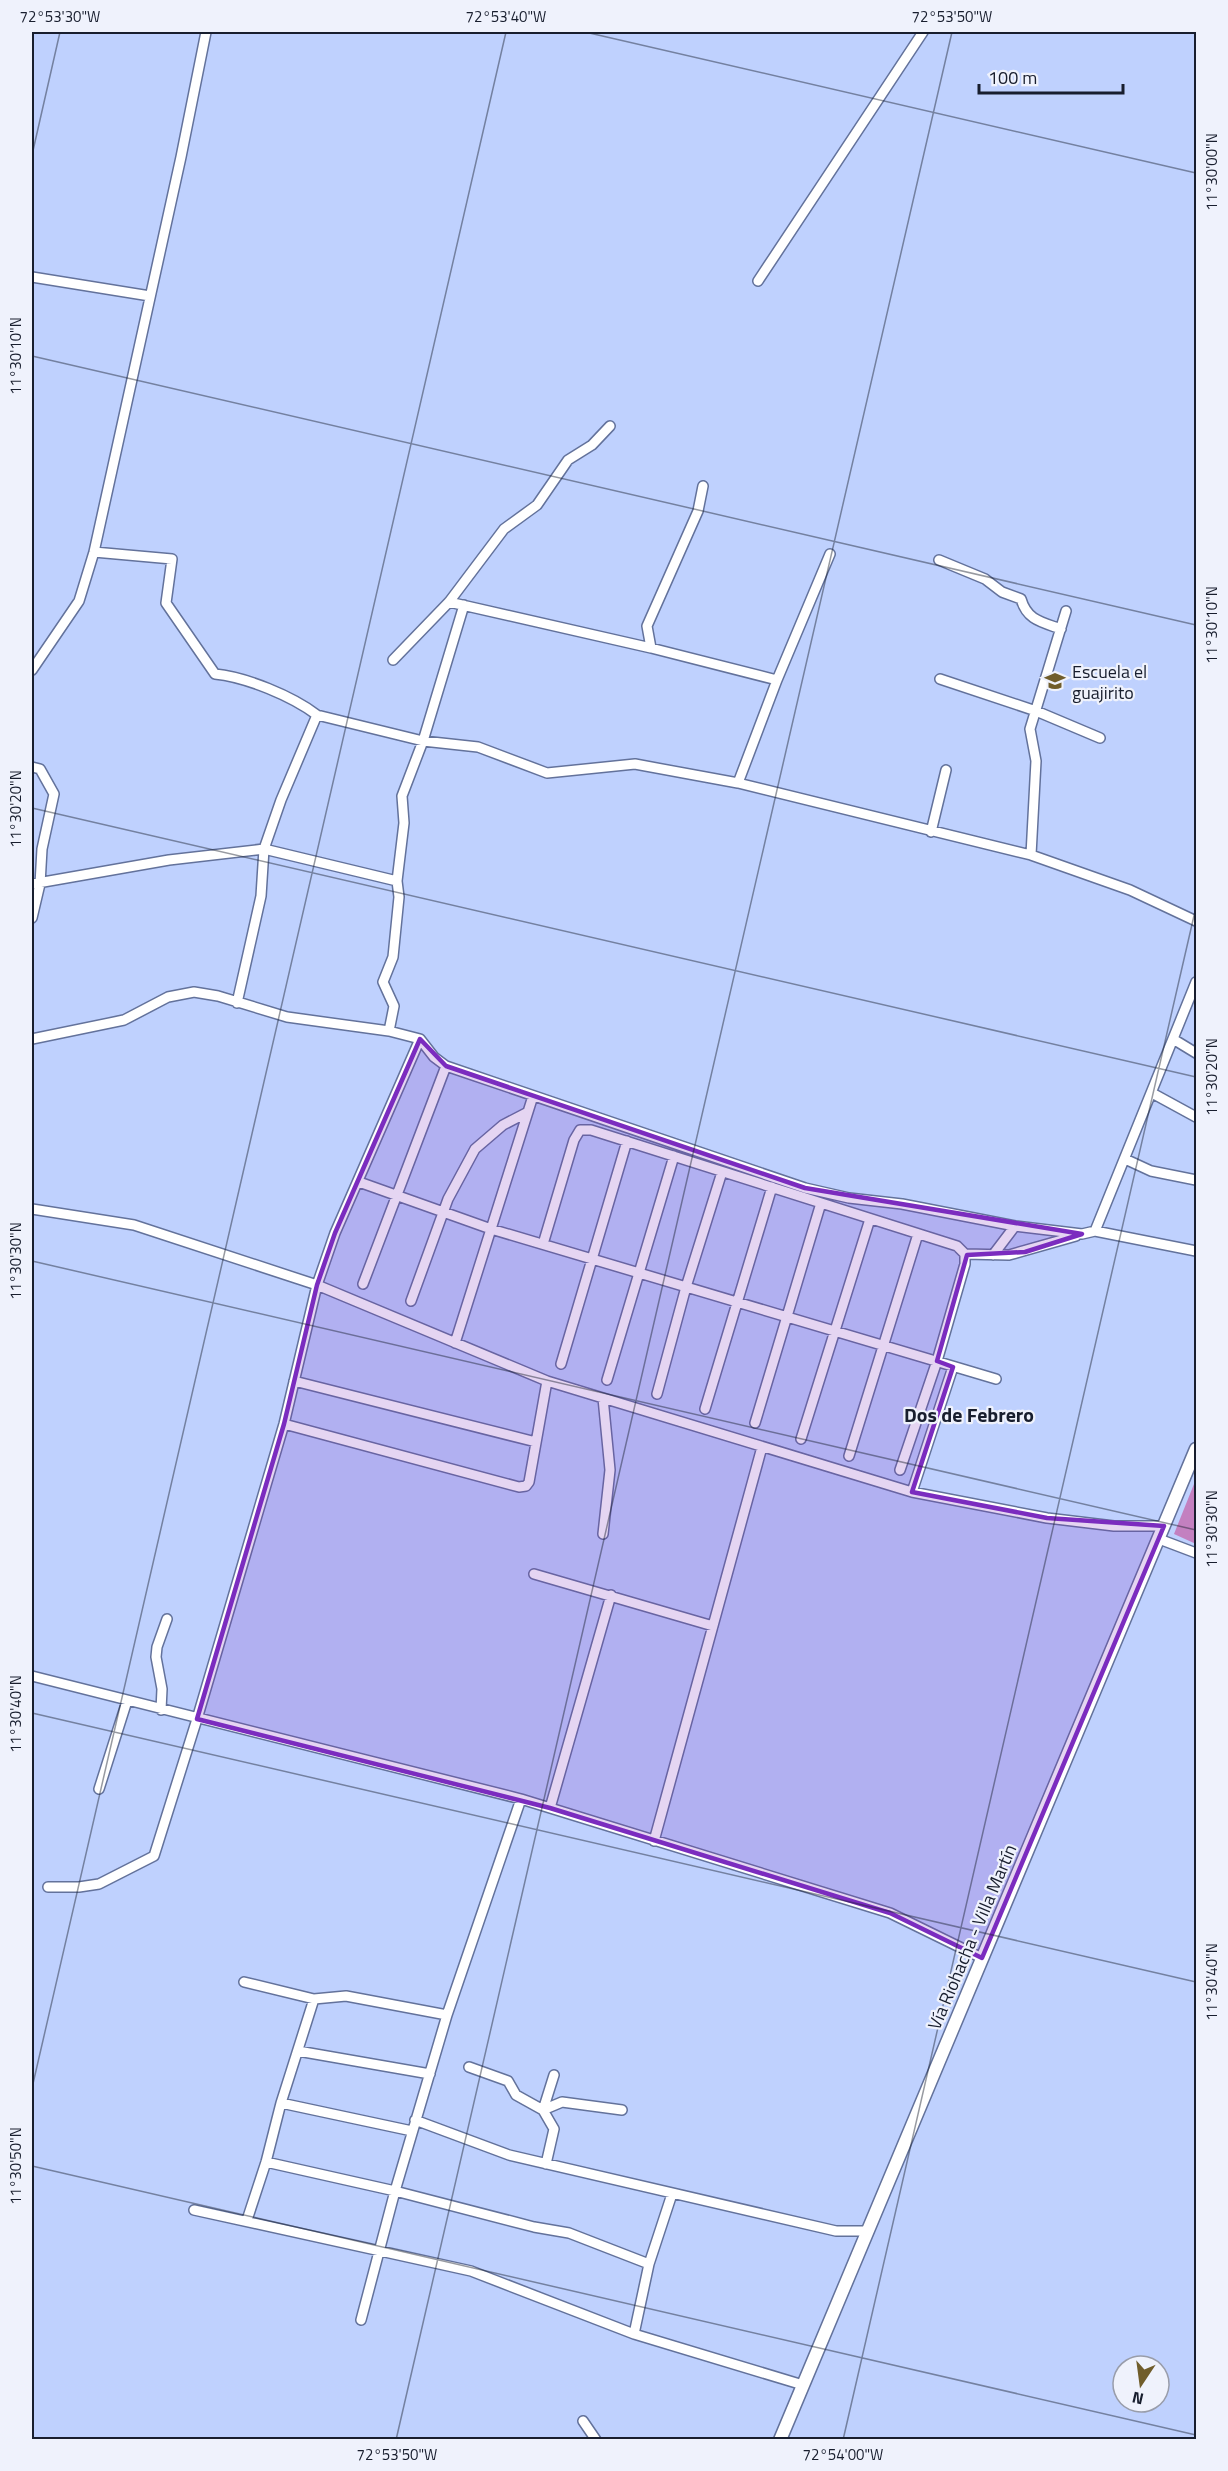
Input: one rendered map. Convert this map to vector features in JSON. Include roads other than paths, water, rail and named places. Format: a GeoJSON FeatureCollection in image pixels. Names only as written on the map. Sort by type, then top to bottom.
{"type":"FeatureCollection","features":[{"type":"Feature","properties":{"kind":"main road","name":"Vía Riohacha - Villa Martín"},"geometry":{"type":"LineString","coordinates":[[780,2439],[1197,1449]]}},
{"type":"Feature","properties":{"kind":"street"},"geometry":{"type":"LineString","coordinates":[[32,670],[79,600],[94,552],[206,32]]}},
{"type":"Feature","properties":{"kind":"street"},"geometry":{"type":"LineString","coordinates":[[758,281],[923,32]]}},
{"type":"Feature","properties":{"kind":"street"},"geometry":{"type":"LineString","coordinates":[[32,277],[150,296]]}},
{"type":"Feature","properties":{"kind":"street"},"geometry":{"type":"LineString","coordinates":[[393,660],[449,602],[504,529],[537,505],[568,460],[592,446],[610,426]]}},
{"type":"Feature","properties":{"kind":"street"},"geometry":{"type":"LineString","coordinates":[[651,648],[647,626],[698,511],[703,486]]}},
{"type":"Feature","properties":{"kind":"street"},"geometry":{"type":"LineString","coordinates":[[94,552],[172,560],[166,603],[215,674],[234,676],[305,705],[317,715],[423,741],[478,747],[547,773],[634,764],[738,783],[1030,855],[1130,890],[1197,921]]}},
{"type":"Feature","properties":{"kind":"street"},"geometry":{"type":"LineString","coordinates":[[738,783],[777,680],[830,554]]}},
{"type":"Feature","properties":{"kind":"street"},"geometry":{"type":"LineString","coordinates":[[939,560],[985,579],[1002,592],[1021,599],[1025,612],[1033,619],[1061,628]]}},
{"type":"Feature","properties":{"kind":"street"},"geometry":{"type":"LineString","coordinates":[[449,602],[651,648],[777,680]]}},
{"type":"Feature","properties":{"kind":"street"},"geometry":{"type":"LineString","coordinates":[[389,1031],[394,1006],[383,982],[393,957],[399,897],[397,881],[404,823],[402,796],[423,741],[464,605]]}},
{"type":"Feature","properties":{"kind":"street"},"geometry":{"type":"LineString","coordinates":[[1030,855],[1036,761],[1030,729],[1066,611]]}},
{"type":"Feature","properties":{"kind":"street"},"geometry":{"type":"LineString","coordinates":[[940,679],[1036,711],[1100,738]]}},
{"type":"Feature","properties":{"kind":"street"},"geometry":{"type":"LineString","coordinates":[[237,1003],[261,896],[264,849],[281,800],[317,715]]}},
{"type":"Feature","properties":{"kind":"street"},"geometry":{"type":"LineString","coordinates":[[32,767],[40,769],[54,794],[42,849],[32,918]]}},
{"type":"Feature","properties":{"kind":"street"},"geometry":{"type":"LineString","coordinates":[[932,832],[946,770]]}},
{"type":"Feature","properties":{"kind":"street"},"geometry":{"type":"LineString","coordinates":[[36,884],[169,860],[264,849],[397,881]]}},
{"type":"Feature","properties":{"kind":"street"},"geometry":{"type":"LineString","coordinates":[[1095,1232],[1196,983]]}},
{"type":"Feature","properties":{"kind":"street"},"geometry":{"type":"LineString","coordinates":[[32,1039],[124,1020],[168,997],[194,992],[218,996],[287,1017],[389,1031],[420,1040],[434,1057],[446,1066],[805,1188],[849,1198],[902,1204],[1015,1226],[1082,1234]]}},
{"type":"Feature","properties":{"kind":"street"},"geometry":{"type":"LineString","coordinates":[[1173,1039],[1197,1053]]}},
{"type":"Feature","properties":{"kind":"street"},"geometry":{"type":"LineString","coordinates":[[48,1887],[79,1887],[99,1884],[154,1856],[284,1424],[317,1285],[334,1233],[359,1182],[420,1040]]}},
{"type":"Feature","properties":{"kind":"street"},"geometry":{"type":"LineString","coordinates":[[363,1284],[446,1066]]}},
{"type":"Feature","properties":{"kind":"street"},"geometry":{"type":"LineString","coordinates":[[1152,1093],[1197,1117]]}},
{"type":"Feature","properties":{"kind":"street"},"geometry":{"type":"LineString","coordinates":[[455,1343],[533,1096]]}},
{"type":"Feature","properties":{"kind":"street"},"geometry":{"type":"LineString","coordinates":[[411,1301],[448,1199],[475,1149],[503,1125],[528,1112]]}},
{"type":"Feature","properties":{"kind":"street"},"geometry":{"type":"LineString","coordinates":[[543,1244],[574,1140],[580,1130],[591,1130],[957,1246],[965,1254],[993,1256],[1025,1252],[1095,1232],[1197,1251]]}},
{"type":"Feature","properties":{"kind":"street"},"geometry":{"type":"LineString","coordinates":[[561,1364],[627,1142]]}},
{"type":"Feature","properties":{"kind":"street"},"geometry":{"type":"LineString","coordinates":[[607,1380],[674,1156]]}},
{"type":"Feature","properties":{"kind":"street"},"geometry":{"type":"LineString","coordinates":[[1125,1159],[1151,1171],[1197,1180]]}},
{"type":"Feature","properties":{"kind":"street"},"geometry":{"type":"LineString","coordinates":[[657,1394],[686,1287],[722,1172]]}},
{"type":"Feature","properties":{"kind":"street"},"geometry":{"type":"LineString","coordinates":[[359,1182],[491,1229],[996,1379]]}},
{"type":"Feature","properties":{"kind":"street"},"geometry":{"type":"LineString","coordinates":[[705,1409],[772,1187]]}},
{"type":"Feature","properties":{"kind":"street"},"geometry":{"type":"LineString","coordinates":[[755,1423],[820,1203]]}},
{"type":"Feature","properties":{"kind":"street"},"geometry":{"type":"LineString","coordinates":[[32,1209],[134,1225],[317,1285],[547,1381],[912,1492],[1047,1518],[1114,1526],[1164,1526]]}},
{"type":"Feature","properties":{"kind":"street"},"geometry":{"type":"LineString","coordinates":[[801,1439],[870,1219]]}},
{"type":"Feature","properties":{"kind":"street"},"geometry":{"type":"LineString","coordinates":[[993,1256],[1015,1226]]}},
{"type":"Feature","properties":{"kind":"street"},"geometry":{"type":"LineString","coordinates":[[849,1456],[918,1234]]}},
{"type":"Feature","properties":{"kind":"street"},"geometry":{"type":"LineString","coordinates":[[900,1470],[937,1361],[965,1254]]}},
{"type":"Feature","properties":{"kind":"street"},"geometry":{"type":"LineString","coordinates":[[912,1492],[954,1367]]}},
{"type":"Feature","properties":{"kind":"street"},"geometry":{"type":"LineString","coordinates":[[294,1381],[536,1442]]}},
{"type":"Feature","properties":{"kind":"street"},"geometry":{"type":"LineString","coordinates":[[284,1424],[519,1487],[526,1486],[529,1482],[547,1381]]}},
{"type":"Feature","properties":{"kind":"street"},"geometry":{"type":"LineString","coordinates":[[603,1398],[610,1470],[603,1534]]}},
{"type":"Feature","properties":{"kind":"street"},"geometry":{"type":"LineString","coordinates":[[654,1840],[762,1447]]}},
{"type":"Feature","properties":{"kind":"street"},"geometry":{"type":"LineString","coordinates":[[1159,1539],[1197,1553]]}},
{"type":"Feature","properties":{"kind":"street"},"geometry":{"type":"LineString","coordinates":[[534,1574],[713,1626]]}},
{"type":"Feature","properties":{"kind":"street"},"geometry":{"type":"LineString","coordinates":[[550,1808],[611,1595]]}},
{"type":"Feature","properties":{"kind":"street"},"geometry":{"type":"LineString","coordinates":[[162,1710],[162,1689],[156,1657],[157,1647],[167,1619]]}},
{"type":"Feature","properties":{"kind":"street"},"geometry":{"type":"LineString","coordinates":[[32,1676],[521,1799],[890,1913],[982,1958]]}},
{"type":"Feature","properties":{"kind":"street"},"geometry":{"type":"LineString","coordinates":[[99,1789],[127,1701]]}},
{"type":"Feature","properties":{"kind":"street"},"geometry":{"type":"LineString","coordinates":[[362,2320],[395,2191],[447,2015],[521,1799]]}},
{"type":"Feature","properties":{"kind":"street"},"geometry":{"type":"LineString","coordinates":[[244,1982],[314,1999],[346,1996],[447,2015]]}},
{"type":"Feature","properties":{"kind":"street"},"geometry":{"type":"LineString","coordinates":[[247,2220],[314,1999]]}},
{"type":"Feature","properties":{"kind":"street"},"geometry":{"type":"LineString","coordinates":[[298,2051],[430,2074]]}},
{"type":"Feature","properties":{"kind":"street"},"geometry":{"type":"LineString","coordinates":[[469,2067],[508,2081],[516,2095],[543,2110],[553,2123],[554,2129],[546,2164]]}},
{"type":"Feature","properties":{"kind":"street"},"geometry":{"type":"LineString","coordinates":[[543,2110],[554,2075]]}},
{"type":"Feature","properties":{"kind":"street"},"geometry":{"type":"LineString","coordinates":[[543,2110],[562,2102],[622,2110]]}},
{"type":"Feature","properties":{"kind":"street"},"geometry":{"type":"LineString","coordinates":[[281,2103],[412,2131]]}},
{"type":"Feature","properties":{"kind":"street"},"geometry":{"type":"LineString","coordinates":[[415,2120],[509,2155],[836,2231],[868,2231]]}},
{"type":"Feature","properties":{"kind":"street"},"geometry":{"type":"LineString","coordinates":[[266,2162],[395,2191],[534,2227],[568,2233],[649,2264]]}},
{"type":"Feature","properties":{"kind":"street"},"geometry":{"type":"LineString","coordinates":[[634,2334],[649,2264],[672,2194]]}},
{"type":"Feature","properties":{"kind":"street"},"geometry":{"type":"LineString","coordinates":[[194,2210],[471,2271],[634,2334],[803,2385]]}},
{"type":"Feature","properties":{"kind":"street"},"geometry":{"type":"LineString","coordinates":[[583,2421],[596,2439]]}},
{"type":"Feature","properties":{"kind":"place","name":"Escuela el guajirito"},"geometry":{"type":"Point","coordinates":[1055,681]}},
{"type":"Feature","properties":{"kind":"district","name":"Dos de Febrero"},"geometry":{"type":"Point","coordinates":[969,1414]}}]}
